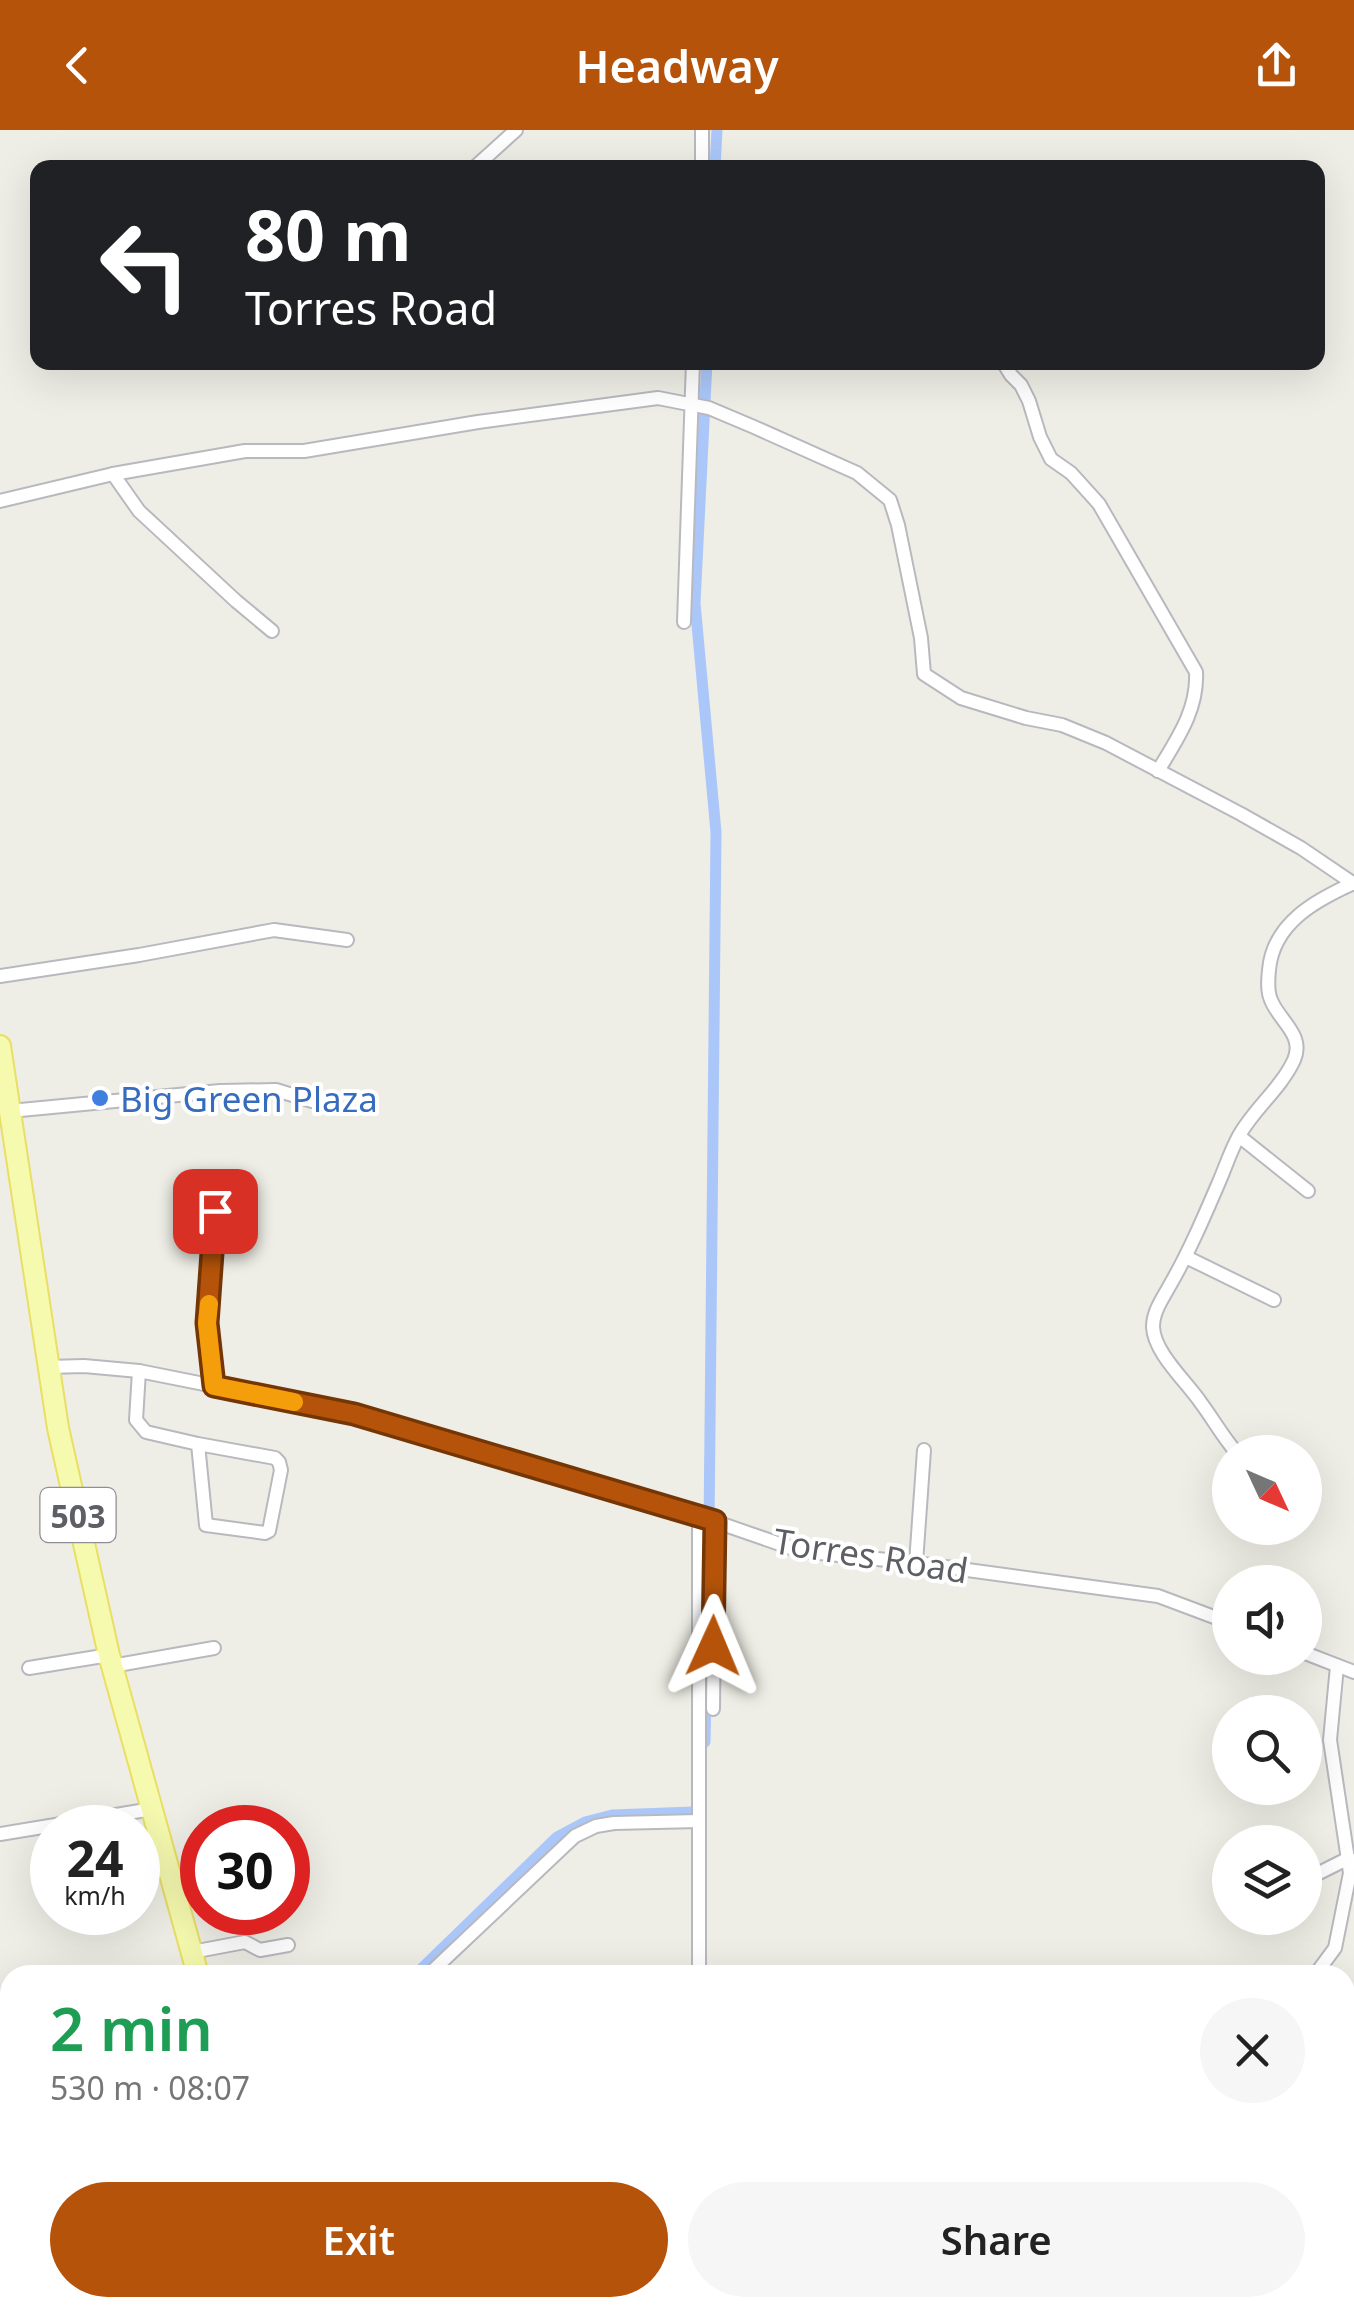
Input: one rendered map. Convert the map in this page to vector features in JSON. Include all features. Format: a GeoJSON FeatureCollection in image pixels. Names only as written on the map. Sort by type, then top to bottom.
{"type":"FeatureCollection","features":[{"type":"Feature","properties":{"kind":"main road","name":"503"},"geometry":{"type":"LineString","coordinates":[[0,1046],[58,1428],[110,1660],[151,1805]]}},
{"type":"Feature","properties":{"kind":"main road","name":"503"},"geometry":{"type":"LineString","coordinates":[[160,1838],[195,1965]]}},
{"type":"Feature","properties":{"kind":"street"},"geometry":{"type":"LineString","coordinates":[[483,160],[516,130]]}},
{"type":"Feature","properties":{"kind":"street"},"geometry":{"type":"LineString","coordinates":[[702,130],[702,160]]}},
{"type":"Feature","properties":{"kind":"street"},"geometry":{"type":"LineString","coordinates":[[684,622],[699,406],[694,370]]}},
{"type":"Feature","properties":{"kind":"street"},"geometry":{"type":"LineString","coordinates":[[1008,370],[1030,401],[1040,436],[1052,459],[1071,473],[1099,504],[1196,672],[1193,706],[1158,770]]}},
{"type":"Feature","properties":{"kind":"street"},"geometry":{"type":"LineString","coordinates":[[0,501],[113,474],[245,451],[304,451],[658,398],[699,406],[856,473],[890,500],[917,619],[924,674],[962,698],[1062,726],[1106,743],[1301,848],[1354,884]]}},
{"type":"Feature","properties":{"kind":"street"},"geometry":{"type":"LineString","coordinates":[[113,474],[139,511],[272,631]]}},
{"type":"Feature","properties":{"kind":"street"},"geometry":{"type":"LineString","coordinates":[[1224,1435],[1158,1344],[1153,1328],[1156,1310],[1186,1257],[1239,1136],[1295,1058],[1295,1035],[1268,995],[1270,961],[1282,932],[1320,899],[1354,884]]}},
{"type":"Feature","properties":{"kind":"street"},"geometry":{"type":"LineString","coordinates":[[0,976],[274,930],[347,940]]}},
{"type":"Feature","properties":{"kind":"street"},"geometry":{"type":"LineString","coordinates":[[10,1111],[220,1091],[276,1090],[312,1100]]}},
{"type":"Feature","properties":{"kind":"street"},"geometry":{"type":"LineString","coordinates":[[1239,1136],[1308,1191]]}},
{"type":"Feature","properties":{"kind":"street"},"geometry":{"type":"LineString","coordinates":[[214,1386],[207,1323],[216,1182]]}},
{"type":"Feature","properties":{"kind":"street"},"geometry":{"type":"LineString","coordinates":[[1186,1257],[1274,1300]]}},
{"type":"Feature","properties":{"kind":"street","name":"Torres Road"},"geometry":{"type":"LineString","coordinates":[[48,1368],[84,1366],[140,1372],[354,1414],[708,1519],[800,1551],[916,1562],[1158,1596],[1212,1616]]}},
{"type":"Feature","properties":{"kind":"street"},"geometry":{"type":"LineString","coordinates":[[140,1372],[136,1420],[146,1432],[280,1462],[269,1532],[206,1524],[198,1444]]}},
{"type":"Feature","properties":{"kind":"street"},"geometry":{"type":"LineString","coordinates":[[916,1562],[924,1450]]}},
{"type":"Feature","properties":{"kind":"street"},"geometry":{"type":"LineString","coordinates":[[708,1519],[713,1709]]}},
{"type":"Feature","properties":{"kind":"street"},"geometry":{"type":"LineString","coordinates":[[699,1965],[708,1519]]}},
{"type":"Feature","properties":{"kind":"street"},"geometry":{"type":"LineString","coordinates":[[29,1668],[214,1648]]}},
{"type":"Feature","properties":{"kind":"street"},"geometry":{"type":"LineString","coordinates":[[1322,1660],[1354,1672]]}},
{"type":"Feature","properties":{"kind":"street"},"geometry":{"type":"LineString","coordinates":[[1322,1965],[1335,1948],[1350,1873],[1330,1740],[1337,1666]]}},
{"type":"Feature","properties":{"kind":"street"},"geometry":{"type":"LineString","coordinates":[[439,1965],[575,1836],[614,1823],[699,1821]]}},
{"type":"Feature","properties":{"kind":"street"},"geometry":{"type":"LineString","coordinates":[[0,1834],[30,1829]]}},
{"type":"Feature","properties":{"kind":"street"},"geometry":{"type":"LineString","coordinates":[[1322,1872],[1349,1858]]}},
{"type":"Feature","properties":{"kind":"street"},"geometry":{"type":"LineString","coordinates":[[192,1952],[246,1942],[260,1950],[288,1945]]}},
{"type":"Feature","properties":{"kind":"waterway"},"geometry":{"type":"LineString","coordinates":[[715,160],[717,130]]}},
{"type":"Feature","properties":{"kind":"waterway"},"geometry":{"type":"LineString","coordinates":[[707,370],[695,603],[716,832],[709,1527]]}},
{"type":"Feature","properties":{"kind":"waterway"},"geometry":{"type":"LineString","coordinates":[[705,1742],[709,1546]]}},
{"type":"Feature","properties":{"kind":"waterway"},"geometry":{"type":"LineString","coordinates":[[425,1965],[557,1837],[585,1822],[612,1815],[693,1812]]}},
{"type":"Feature","properties":{"kind":"slow traffic"},"geometry":{"type":"LineString","coordinates":[[209,1304],[207,1323],[214,1386],[294,1402]]}},
{"type":"Feature","properties":{"kind":"place","name":"Big Green Plaza"},"geometry":{"type":"Point","coordinates":[100,1098]}},
{"type":"Feature","properties":{"kind":"route"},"geometry":{"type":"LineString","coordinates":[[215,1211],[207,1323],[214,1386],[354,1414],[715,1521],[713,1646]]}}]}
